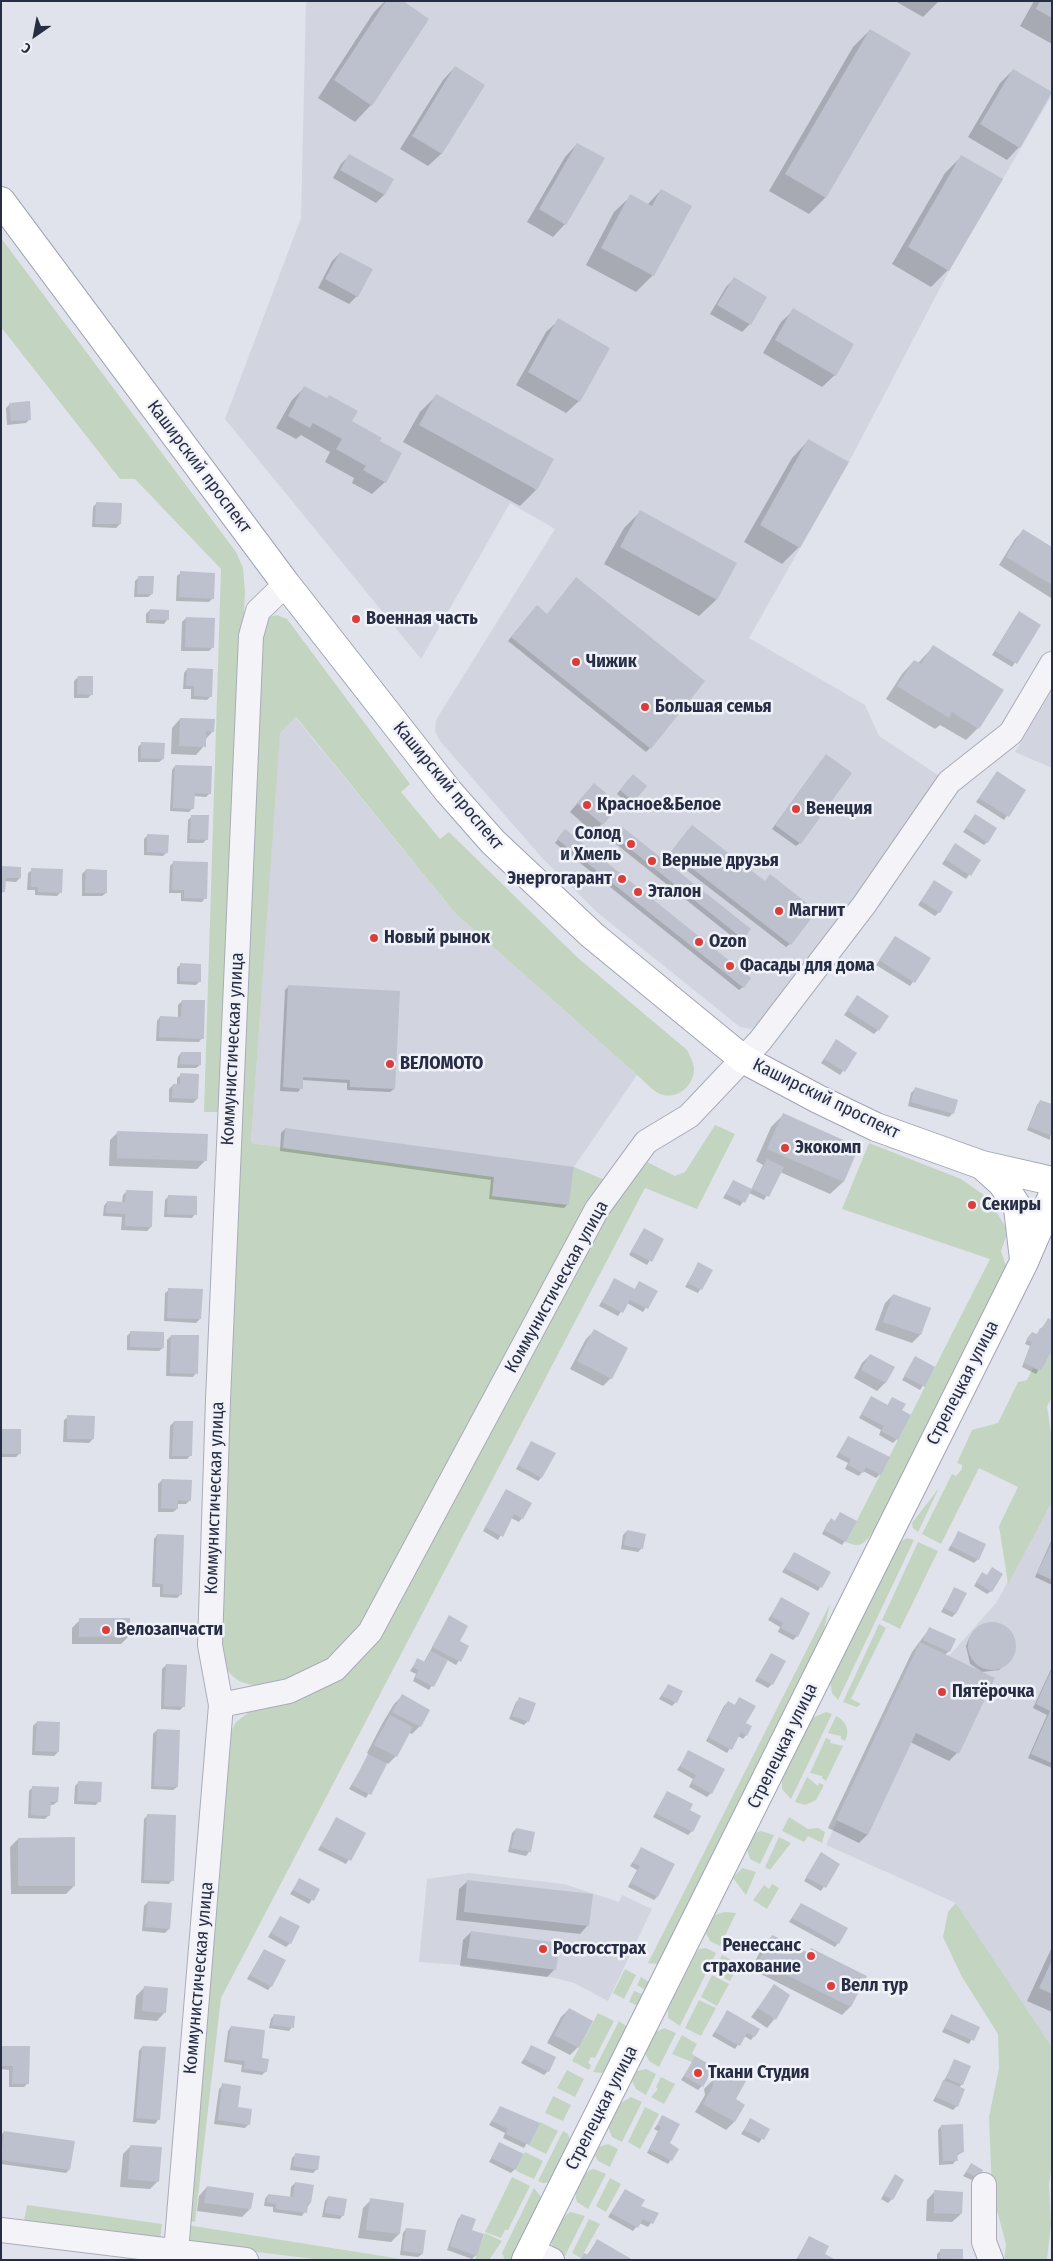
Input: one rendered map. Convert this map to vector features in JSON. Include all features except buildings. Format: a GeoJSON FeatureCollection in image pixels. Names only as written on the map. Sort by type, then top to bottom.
{"type":"FeatureCollection","features":[{"type":"Feature","properties":{"kind":"main road","name":"Каширский проспект"},"geometry":{"type":"LineString","coordinates":[[1,201],[286,584],[448,791],[493,842],[592,935],[743,1059],[818,1100],[876,1126],[982,1165],[1052,1181]]}},
{"type":"Feature","properties":{"kind":"main road"},"geometry":{"type":"LineString","coordinates":[[982,1165],[1002,1183],[1018,1208],[1024,1262]]}},
{"type":"Feature","properties":{"kind":"main road"},"geometry":{"type":"LineString","coordinates":[[1024,1262],[1052,1197]]}},
{"type":"Feature","properties":{"kind":"main road","name":"Стрелецкая улица"},"geometry":{"type":"LineString","coordinates":[[536,2256],[1024,1262],[1052,1241]]}},
{"type":"Feature","properties":{"kind":"street","name":"Коммунистическая улица"},"geometry":{"type":"LineString","coordinates":[[176,2252],[221,1705],[211,1635],[218,1400],[252,636],[258,611],[286,584]]}},
{"type":"Feature","properties":{"kind":"street","name":"Коммунистическая улица"},"geometry":{"type":"LineString","coordinates":[[221,1705],[289,1691],[335,1669],[370,1632],[597,1209],[646,1142],[689,1116],[743,1059],[788,1007],[864,905],[950,782],[1012,733],[1052,664]]}},
{"type":"Feature","properties":{"kind":"street"},"geometry":{"type":"LineString","coordinates":[[984,2185],[984,2242],[990,2260]]}},
{"type":"Feature","properties":{"kind":"street"},"geometry":{"type":"LineString","coordinates":[[1,2230],[246,2260]]}},
{"type":"Feature","properties":{"kind":"shaded area"},"geometry":{"type":"Polygon","coordinates":[[[306,1],[1052,1],[1052,95],[949,271],[849,462],[749,638],[865,705],[879,736],[944,779],[761,1027],[750,1029],[740,1027],[598,913],[543,859],[440,741],[435,731],[436,720],[555,529],[510,503],[421,659],[225,419],[301,218],[306,1]]]}},
{"type":"Feature","properties":{"kind":"shaded area"},"geometry":{"type":"Polygon","coordinates":[[[1052,690],[1052,768],[1015,752],[1052,690]]]}},
{"type":"Feature","properties":{"kind":"shaded area","name":"Новый рынок"},"geometry":{"type":"Polygon","coordinates":[[[295,717],[455,913],[637,1075],[574,1167],[569,1205],[492,1196],[494,1177],[251,1143],[279,733],[295,717]]]}},
{"type":"Feature","properties":{"kind":"shaded area"},"geometry":{"type":"Polygon","coordinates":[[[1052,1502],[1052,2047],[956,1903],[826,1845],[920,1642],[949,1656],[996,1603],[1052,1502]]]}},
{"type":"Feature","properties":{"kind":"shaded area"},"geometry":{"type":"Polygon","coordinates":[[[469,1873],[564,1884],[619,1902],[622,1895],[652,1909],[608,2001],[574,1983],[555,1978],[473,1966],[419,1962],[427,1879],[469,1873]]]}},
{"type":"Feature","properties":{"kind":"green space"},"geometry":{"type":"Polygon","coordinates":[[[1,238],[236,552],[243,568],[245,591],[221,1112],[204,1112],[221,569],[135,479],[120,479],[1,327],[1,238]]]}},
{"type":"Feature","properties":{"kind":"green space"},"geometry":{"type":"Polygon","coordinates":[[[277,615],[287,619],[410,784],[401,792],[440,839],[449,832],[578,958],[687,1050],[694,1069],[691,1081],[683,1091],[677,1094],[665,1095],[653,1089],[455,913],[296,717],[280,733],[251,1143],[494,1177],[493,1196],[569,1205],[574,1167],[607,1181],[362,1627],[339,1653],[325,1665],[282,1682],[257,1685],[246,1684],[236,1679],[227,1670],[221,1657],[238,1142],[263,624],[269,617],[277,615]]]}},
{"type":"Feature","properties":{"kind":"green space"},"geometry":{"type":"Polygon","coordinates":[[[715,1125],[735,1134],[697,1209],[645,1188],[221,1998],[195,2222],[187,2220],[228,1737],[236,1722],[249,1712],[291,1699],[340,1676],[604,1214],[643,1160],[675,1176],[685,1172],[715,1125]]]}},
{"type":"Feature","properties":{"kind":"green space"},"geometry":{"type":"Polygon","coordinates":[[[869,1143],[961,1179],[988,1198],[1008,1231],[1001,1251],[1006,1266],[875,1529],[863,1543],[856,1545],[846,1542],[990,1259],[842,1209],[869,1143]]]}},
{"type":"Feature","properties":{"kind":"green space"},"geometry":{"type":"Polygon","coordinates":[[[1052,1351],[1052,1398],[1047,1406],[1052,1440],[1052,1502],[1008,1584],[999,1526],[1018,1487],[979,1468],[941,1544],[922,1534],[952,1474],[956,1476],[962,1469],[962,1465],[957,1463],[972,1430],[998,1423],[1018,1382],[1027,1380],[1033,1368],[1041,1371],[1052,1351]]]}},
{"type":"Feature","properties":{"kind":"green space"},"geometry":{"type":"Polygon","coordinates":[[[939,1488],[918,1532],[913,1528],[912,1523],[939,1488]]]}},
{"type":"Feature","properties":{"kind":"green space"},"geometry":{"type":"Polygon","coordinates":[[[907,1538],[914,1540],[838,1700],[832,1693],[830,1681],[897,1547],[900,1542],[907,1538]]]}},
{"type":"Feature","properties":{"kind":"green space"},"geometry":{"type":"Polygon","coordinates":[[[918,1542],[938,1551],[900,1629],[882,1620],[918,1542]]]}},
{"type":"Feature","properties":{"kind":"green space"},"geometry":{"type":"Polygon","coordinates":[[[830,1604],[822,1638],[658,1964],[648,1963],[830,1604]]]}},
{"type":"Feature","properties":{"kind":"green space"},"geometry":{"type":"Polygon","coordinates":[[[879,1624],[886,1628],[851,1699],[861,1704],[857,1707],[843,1702],[879,1624]]]}},
{"type":"Feature","properties":{"kind":"green space"},"geometry":{"type":"Polygon","coordinates":[[[826,1712],[832,1714],[791,1799],[782,1789],[782,1780],[812,1718],[826,1712]]]}},
{"type":"Feature","properties":{"kind":"green space"},"geometry":{"type":"Polygon","coordinates":[[[836,1716],[843,1721],[846,1727],[845,1741],[841,1739],[841,1736],[828,1733],[836,1716]]]}},
{"type":"Feature","properties":{"kind":"green space"},"geometry":{"type":"Polygon","coordinates":[[[826,1738],[831,1740],[830,1743],[843,1746],[826,1781],[822,1776],[810,1773],[826,1738]]]}},
{"type":"Feature","properties":{"kind":"green space"},"geometry":{"type":"Polygon","coordinates":[[[807,1777],[818,1786],[819,1783],[824,1785],[816,1800],[805,1805],[795,1802],[807,1777]]]}},
{"type":"Feature","properties":{"kind":"green space"},"geometry":{"type":"Polygon","coordinates":[[[789,1817],[808,1829],[818,1828],[825,1832],[822,1843],[808,1836],[804,1842],[782,1831],[789,1817]]]}},
{"type":"Feature","properties":{"kind":"green space"},"geometry":{"type":"Polygon","coordinates":[[[761,1831],[774,1835],[760,1864],[750,1859],[747,1849],[755,1833],[761,1831]]]}},
{"type":"Feature","properties":{"kind":"green space"},"geometry":{"type":"Polygon","coordinates":[[[779,1837],[791,1843],[770,1870],[765,1867],[779,1837]]]}},
{"type":"Feature","properties":{"kind":"green space"},"geometry":{"type":"Polygon","coordinates":[[[742,1868],[756,1872],[746,1895],[733,1878],[742,1868]]]}},
{"type":"Feature","properties":{"kind":"green space"},"geometry":{"type":"Polygon","coordinates":[[[772,1884],[779,1888],[767,1909],[753,1900],[764,1885],[769,1889],[772,1884]]]}},
{"type":"Feature","properties":{"kind":"green space"},"geometry":{"type":"Polygon","coordinates":[[[956,1903],[1052,2047],[1052,2162],[1049,2185],[1051,2224],[1047,2260],[1004,2260],[1006,2244],[992,2192],[989,2117],[999,2068],[998,2034],[962,1977],[943,1937],[948,1912],[956,1903]]]}},
{"type":"Feature","properties":{"kind":"green space"},"geometry":{"type":"Polygon","coordinates":[[[725,1912],[736,1913],[720,1946],[710,1941],[706,1933],[714,1915],[725,1912]]]}},
{"type":"Feature","properties":{"kind":"green space"},"geometry":{"type":"Polygon","coordinates":[[[706,1948],[716,1953],[680,2026],[668,2018],[668,2009],[696,1953],[699,1949],[706,1948]]]}},
{"type":"Feature","properties":{"kind":"green space"},"geometry":{"type":"Polygon","coordinates":[[[722,1955],[739,1964],[730,1981],[713,1972],[721,1962],[719,1961],[722,1955]]]}},
{"type":"Feature","properties":{"kind":"green space"},"geometry":{"type":"Polygon","coordinates":[[[625,1969],[636,1975],[624,1999],[613,1993],[625,1969]]]}},
{"type":"Feature","properties":{"kind":"green space"},"geometry":{"type":"Polygon","coordinates":[[[712,1975],[729,1984],[717,2006],[701,1997],[712,1975]]]}},
{"type":"Feature","properties":{"kind":"green space"},"geometry":{"type":"Polygon","coordinates":[[[641,1977],[649,1982],[649,1985],[640,2003],[636,2005],[629,2002],[634,1991],[642,1994],[645,1990],[637,1985],[641,1977]]]}},
{"type":"Feature","properties":{"kind":"green space"},"geometry":{"type":"Polygon","coordinates":[[[699,2000],[716,2008],[701,2036],[685,2028],[699,2000]]]}},
{"type":"Feature","properties":{"kind":"green space"},"geometry":{"type":"Polygon","coordinates":[[[598,2013],[614,2021],[595,2058],[591,2057],[588,2063],[591,2065],[589,2070],[572,2061],[598,2013]]]}},
{"type":"Feature","properties":{"kind":"green space"},"geometry":{"type":"Polygon","coordinates":[[[619,2021],[626,2026],[626,2031],[607,2069],[602,2073],[593,2072],[619,2021]]]}},
{"type":"Feature","properties":{"kind":"green space"},"geometry":{"type":"Polygon","coordinates":[[[664,2028],[676,2033],[659,2067],[649,2061],[645,2053],[656,2032],[664,2028]]]}},
{"type":"Feature","properties":{"kind":"green space"},"geometry":{"type":"Polygon","coordinates":[[[682,2035],[697,2044],[692,2053],[695,2056],[692,2062],[672,2054],[682,2035]]]}},
{"type":"Feature","properties":{"kind":"green space"},"geometry":{"type":"Polygon","coordinates":[[[646,2069],[656,2074],[646,2095],[636,2089],[632,2081],[637,2071],[646,2069]]]}},
{"type":"Feature","properties":{"kind":"green space"},"geometry":{"type":"Polygon","coordinates":[[[567,2070],[584,2079],[575,2097],[557,2088],[567,2070]]]}},
{"type":"Feature","properties":{"kind":"green space"},"geometry":{"type":"Polygon","coordinates":[[[661,2077],[675,2084],[664,2104],[651,2097],[658,2089],[656,2087],[661,2077]]]}},
{"type":"Feature","properties":{"kind":"green space"},"geometry":{"type":"Polygon","coordinates":[[[553,2096],[571,2105],[563,2121],[545,2113],[553,2096]]]}},
{"type":"Feature","properties":{"kind":"green space"},"geometry":{"type":"Polygon","coordinates":[[[631,2097],[642,2102],[622,2142],[612,2137],[608,2127],[621,2103],[631,2097]]]}},
{"type":"Feature","properties":{"kind":"green space"},"geometry":{"type":"Polygon","coordinates":[[[645,2107],[659,2114],[640,2149],[628,2142],[645,2107]]]}},
{"type":"Feature","properties":{"kind":"green space"},"geometry":{"type":"Polygon","coordinates":[[[540,2122],[558,2131],[546,2154],[528,2145],[540,2122]]]}},
{"type":"Feature","properties":{"kind":"green space"},"geometry":{"type":"Polygon","coordinates":[[[563,2131],[568,2134],[571,2142],[552,2179],[549,2182],[542,2183],[538,2181],[563,2131]]]}},
{"type":"Feature","properties":{"kind":"green space"},"geometry":{"type":"Polygon","coordinates":[[[608,2144],[618,2149],[610,2167],[598,2161],[595,2156],[599,2147],[608,2144]]]}},
{"type":"Feature","properties":{"kind":"green space"},"geometry":{"type":"Polygon","coordinates":[[[525,2152],[543,2161],[534,2179],[516,2171],[525,2152]]]}},
{"type":"Feature","properties":{"kind":"green space"},"geometry":{"type":"Polygon","coordinates":[[[594,2169],[606,2174],[588,2209],[577,2202],[576,2193],[579,2182],[585,2174],[594,2169]]]}},
{"type":"Feature","properties":{"kind":"green space"},"geometry":{"type":"Polygon","coordinates":[[[512,2177],[530,2186],[508,2230],[505,2230],[501,2238],[485,2232],[512,2177]]]}},
{"type":"Feature","properties":{"kind":"green space"},"geometry":{"type":"Polygon","coordinates":[[[610,2178],[621,2184],[606,2212],[596,2206],[610,2178]]]}},
{"type":"Feature","properties":{"kind":"green space"},"geometry":{"type":"Polygon","coordinates":[[[534,2188],[542,2198],[514,2256],[511,2260],[505,2260],[502,2253],[534,2188]]]}},
{"type":"Feature","properties":{"kind":"green space"},"geometry":{"type":"Polygon","coordinates":[[[27,2205],[162,2224],[160,2240],[24,2221],[27,2205]]]}},
{"type":"Feature","properties":{"kind":"green space"},"geometry":{"type":"Polygon","coordinates":[[[571,2212],[585,2216],[563,2260],[554,2251],[552,2243],[561,2221],[571,2212]]]}},
{"type":"Feature","properties":{"kind":"green space"},"geometry":{"type":"Polygon","coordinates":[[[589,2219],[600,2224],[581,2258],[572,2253],[589,2219]]]}},
{"type":"Feature","properties":{"kind":"green space"},"geometry":{"type":"Polygon","coordinates":[[[187,2225],[401,2259],[323,2260],[199,2245],[188,2238],[187,2225]]]}},
{"type":"Feature","properties":{"kind":"green space"},"geometry":{"type":"Polygon","coordinates":[[[485,2233],[502,2241],[489,2260],[475,2260],[485,2233]]]}},
{"type":"Feature","properties":{"kind":"place","name":"Военная часть"},"geometry":{"type":"Point","coordinates":[356,619]}},
{"type":"Feature","properties":{"kind":"place","name":"Чижик"},"geometry":{"type":"Point","coordinates":[576,662]}},
{"type":"Feature","properties":{"kind":"place","name":"Большая семья"},"geometry":{"type":"Point","coordinates":[645,707]}},
{"type":"Feature","properties":{"kind":"place","name":"Красное&Белое"},"geometry":{"type":"Point","coordinates":[587,805]}},
{"type":"Feature","properties":{"kind":"place","name":"Венеция"},"geometry":{"type":"Point","coordinates":[796,809]}},
{"type":"Feature","properties":{"kind":"place","name":"Солод и Хмель"},"geometry":{"type":"Point","coordinates":[631,844]}},
{"type":"Feature","properties":{"kind":"place","name":"Верные друзья"},"geometry":{"type":"Point","coordinates":[652,861]}},
{"type":"Feature","properties":{"kind":"place","name":"Энергогарант"},"geometry":{"type":"Point","coordinates":[622,879]}},
{"type":"Feature","properties":{"kind":"place","name":"Эталон"},"geometry":{"type":"Point","coordinates":[638,892]}},
{"type":"Feature","properties":{"kind":"place","name":"Магнит"},"geometry":{"type":"Point","coordinates":[779,911]}},
{"type":"Feature","properties":{"kind":"place","name":"Новый рынок"},"geometry":{"type":"Point","coordinates":[374,938]}},
{"type":"Feature","properties":{"kind":"place","name":"Ozon"},"geometry":{"type":"Point","coordinates":[699,942]}},
{"type":"Feature","properties":{"kind":"place","name":"Фасады для дома"},"geometry":{"type":"Point","coordinates":[730,966]}},
{"type":"Feature","properties":{"kind":"place","name":"ВЕЛОМОТО"},"geometry":{"type":"Point","coordinates":[390,1064]}},
{"type":"Feature","properties":{"kind":"place","name":"Экокомп"},"geometry":{"type":"Point","coordinates":[785,1148]}},
{"type":"Feature","properties":{"kind":"place","name":"Секиры"},"geometry":{"type":"Point","coordinates":[972,1205]}},
{"type":"Feature","properties":{"kind":"place","name":"Велозапчасти"},"geometry":{"type":"Point","coordinates":[106,1630]}},
{"type":"Feature","properties":{"kind":"place","name":"Пятёрочка"},"geometry":{"type":"Point","coordinates":[942,1692]}},
{"type":"Feature","properties":{"kind":"place","name":"Росгосстрах"},"geometry":{"type":"Point","coordinates":[543,1949]}},
{"type":"Feature","properties":{"kind":"place","name":"Ренессанс страхование"},"geometry":{"type":"Point","coordinates":[811,1956]}},
{"type":"Feature","properties":{"kind":"place","name":"Велл тур"},"geometry":{"type":"Point","coordinates":[831,1986]}},
{"type":"Feature","properties":{"kind":"place","name":"Ткани Студия"},"geometry":{"type":"Point","coordinates":[698,2073]}}]}
